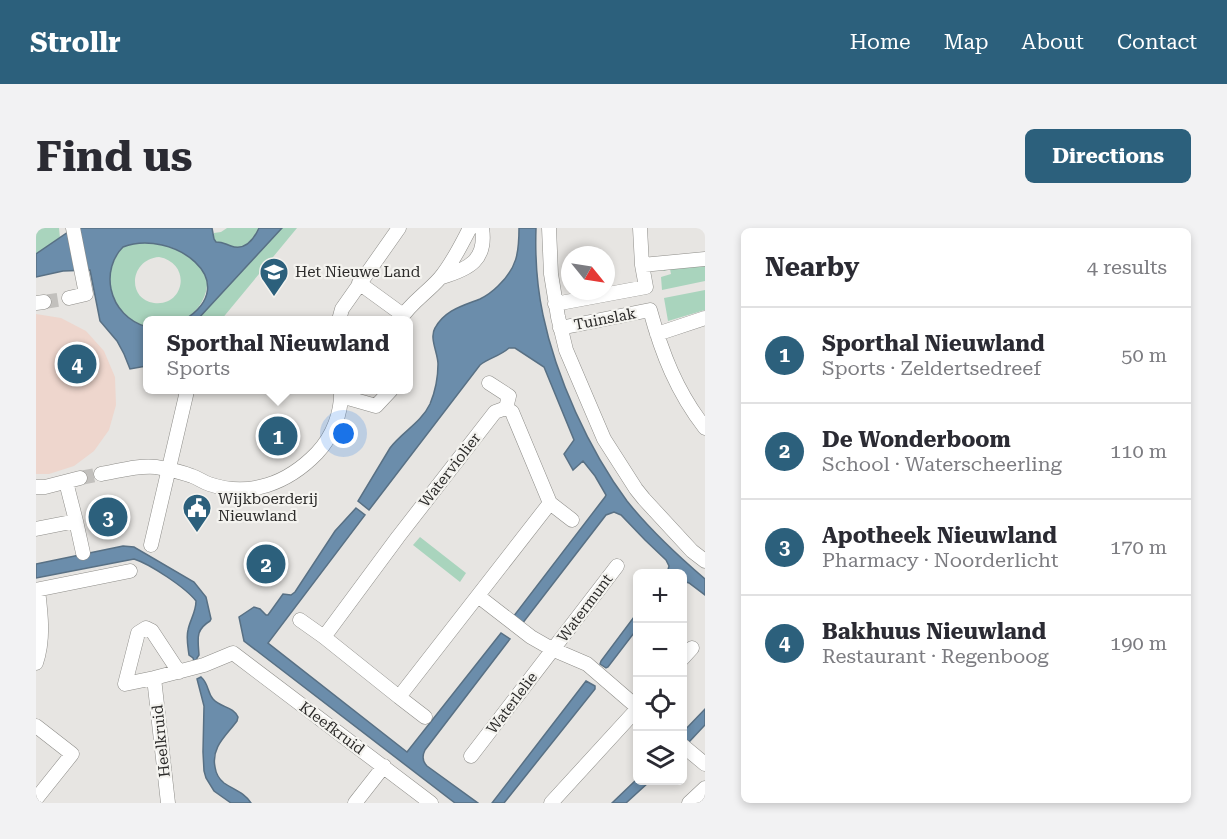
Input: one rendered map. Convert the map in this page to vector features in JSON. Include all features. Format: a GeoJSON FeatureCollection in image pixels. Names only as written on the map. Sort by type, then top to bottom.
{"type":"FeatureCollection","features":[{"type":"Feature","properties":{"kind":"street"},"geometry":{"type":"LineString","coordinates":[[73,297],[86,294],[74,228]]}},
{"type":"Feature","properties":{"kind":"street"},"geometry":{"type":"LineString","coordinates":[[340,316],[342,309],[359,283],[399,228]]}},
{"type":"Feature","properties":{"kind":"street"},"geometry":{"type":"LineString","coordinates":[[404,316],[442,277],[470,228]]}},
{"type":"Feature","properties":{"kind":"street"},"geometry":{"type":"LineString","coordinates":[[442,277],[466,269],[476,260],[482,250],[484,239],[482,228]]}},
{"type":"Feature","properties":{"kind":"street"},"geometry":{"type":"LineString","coordinates":[[549,228],[551,274],[566,350],[604,439],[644,499],[692,551],[705,561]]}},
{"type":"Feature","properties":{"kind":"street","name":"Tuinslak"},"geometry":{"type":"LineString","coordinates":[[558,316],[646,287],[640,228]]}},
{"type":"Feature","properties":{"kind":"street"},"geometry":{"type":"LineString","coordinates":[[642,265],[705,258]]}},
{"type":"Feature","properties":{"kind":"street"},"geometry":{"type":"LineString","coordinates":[[359,283],[400,316]]}},
{"type":"Feature","properties":{"kind":"street","name":"Tuinslak"},"geometry":{"type":"LineString","coordinates":[[558,316],[650,310],[657,334]]}},
{"type":"Feature","properties":{"kind":"street"},"geometry":{"type":"LineString","coordinates":[[705,318],[657,334],[677,386],[705,429]]}},
{"type":"Feature","properties":{"kind":"street"},"geometry":{"type":"LineString","coordinates":[[489,383],[509,396],[506,408],[512,412],[550,503],[572,520]]}},
{"type":"Feature","properties":{"kind":"street"},"geometry":{"type":"LineString","coordinates":[[151,545],[186,394]]}},
{"type":"Feature","properties":{"kind":"street"},"geometry":{"type":"LineString","coordinates":[[102,474],[149,467],[169,470],[188,483],[212,493],[238,496],[254,495],[280,488],[314,467],[326,454],[337,437],[344,419],[346,394]]}},
{"type":"Feature","properties":{"kind":"street"},"geometry":{"type":"LineString","coordinates":[[351,394],[376,405],[386,394]]}},
{"type":"Feature","properties":{"kind":"street","name":"Waterviolier"},"geometry":{"type":"LineString","coordinates":[[324,637],[495,412],[506,408]]}},
{"type":"Feature","properties":{"kind":"street"},"geometry":{"type":"LineString","coordinates":[[36,487],[73,480],[76,521],[83,554]]}},
{"type":"Feature","properties":{"kind":"street"},"geometry":{"type":"LineString","coordinates":[[399,697],[550,503]]}},
{"type":"Feature","properties":{"kind":"street"},"geometry":{"type":"LineString","coordinates":[[36,529],[76,521]]}},
{"type":"Feature","properties":{"kind":"street","name":"Watermunt"},"geometry":{"type":"LineString","coordinates":[[552,650],[617,566]]}},
{"type":"Feature","properties":{"kind":"street"},"geometry":{"type":"LineString","coordinates":[[36,663],[41,633],[41,610],[37,590],[130,571]]}},
{"type":"Feature","properties":{"kind":"street"},"geometry":{"type":"LineString","coordinates":[[478,596],[531,637],[552,650],[587,664],[633,704]]}},
{"type":"Feature","properties":{"kind":"street"},"geometry":{"type":"LineString","coordinates":[[300,620],[425,717]]}},
{"type":"Feature","properties":{"kind":"street"},"geometry":{"type":"LineString","coordinates":[[146,628],[152,631],[179,672],[154,678],[125,684],[138,633],[146,628]]}},
{"type":"Feature","properties":{"kind":"street","name":"Waterlelie"},"geometry":{"type":"LineString","coordinates":[[471,756],[552,650]]}},
{"type":"Feature","properties":{"kind":"street","name":"Kleefkruid"},"geometry":{"type":"LineString","coordinates":[[179,672],[233,653],[431,803]]}},
{"type":"Feature","properties":{"kind":"street","name":"Heelkruid"},"geometry":{"type":"LineString","coordinates":[[154,678],[168,803]]}},
{"type":"Feature","properties":{"kind":"street"},"geometry":{"type":"LineString","coordinates":[[551,803],[633,713]]}},
{"type":"Feature","properties":{"kind":"street"},"geometry":{"type":"LineString","coordinates":[[36,726],[72,754],[36,799]]}},
{"type":"Feature","properties":{"kind":"street"},"geometry":{"type":"LineString","coordinates":[[687,749],[705,764]]}},
{"type":"Feature","properties":{"kind":"street"},"geometry":{"type":"LineString","coordinates":[[355,803],[384,766]]}},
{"type":"Feature","properties":{"kind":"street"},"geometry":{"type":"LineString","coordinates":[[689,803],[705,788]]}},
{"type":"Feature","properties":{"kind":"shaded area"},"geometry":{"type":"Polygon","coordinates":[[[36,314],[61,318],[86,331],[104,351],[115,377],[116,405],[109,430],[94,451],[74,466],[49,474],[36,474],[36,314]]]}},
{"type":"Feature","properties":{"kind":"green space"},"geometry":{"type":"Polygon","coordinates":[[[36,228],[59,228],[60,238],[36,254],[36,228]]]}},
{"type":"Feature","properties":{"kind":"green space"},"geometry":{"type":"Polygon","coordinates":[[[227,228],[259,228],[248,243],[236,247],[216,242],[214,239],[214,233],[227,228]]]}},
{"type":"Feature","properties":{"kind":"green space"},"geometry":{"type":"Polygon","coordinates":[[[282,228],[297,228],[224,316],[201,316],[282,228]]]}},
{"type":"Feature","properties":{"kind":"green space"},"geometry":{"type":"Polygon","coordinates":[[[151,231],[169,233],[185,240],[197,250],[204,264],[207,279],[205,294],[198,308],[189,316],[143,316],[143,325],[131,319],[119,308],[112,293],[110,278],[113,263],[121,249],[134,238],[151,231]],[[159,257],[149,259],[142,264],[135,279],[139,294],[145,300],[154,303],[172,298],[178,292],[180,284],[180,275],[170,261],[159,257]]]}},
{"type":"Feature","properties":{"kind":"green space"},"geometry":{"type":"Polygon","coordinates":[[[705,263],[705,281],[662,290],[661,277],[671,274],[670,269],[664,271],[659,265],[705,263]]]}},
{"type":"Feature","properties":{"kind":"green space"},"geometry":{"type":"Polygon","coordinates":[[[705,290],[705,310],[668,321],[664,298],[705,290]]]}},
{"type":"Feature","properties":{"kind":"green space"},"geometry":{"type":"Polygon","coordinates":[[[420,537],[466,573],[460,582],[413,545],[420,537]]]}},
{"type":"Feature","properties":{"kind":"water"},"geometry":{"type":"Polygon","coordinates":[[[74,228],[212,228],[216,242],[241,247],[248,243],[259,228],[282,228],[201,316],[189,316],[201,305],[208,290],[205,275],[195,262],[180,252],[162,245],[142,243],[123,247],[116,256],[111,272],[110,283],[113,296],[119,308],[129,318],[143,326],[143,367],[130,369],[117,341],[100,321],[90,270],[63,271],[36,277],[36,254],[74,228]]]}},
{"type":"Feature","properties":{"kind":"water"},"geometry":{"type":"Polygon","coordinates":[[[519,228],[536,228],[538,283],[549,339],[565,388],[587,436],[613,481],[636,512],[664,542],[705,579],[705,595],[687,582],[687,569],[668,569],[666,560],[621,515],[614,512],[606,515],[522,624],[513,617],[606,495],[583,461],[573,470],[564,454],[574,440],[544,367],[515,348],[509,348],[480,365],[369,510],[358,501],[390,448],[422,417],[430,404],[438,369],[433,336],[435,328],[449,313],[494,290],[513,266],[519,228]]]}},
{"type":"Feature","properties":{"kind":"water"},"geometry":{"type":"Polygon","coordinates":[[[356,508],[365,515],[268,643],[407,752],[501,633],[510,639],[423,754],[423,760],[427,766],[478,803],[455,803],[244,641],[239,617],[254,607],[268,615],[283,594],[291,595],[295,592],[335,531],[356,508]]]}},
{"type":"Feature","properties":{"kind":"water"},"geometry":{"type":"Polygon","coordinates":[[[123,546],[134,547],[194,582],[206,597],[211,619],[200,631],[197,660],[194,661],[189,655],[187,639],[196,601],[176,583],[149,566],[134,559],[36,578],[36,564],[123,546]]]}},
{"type":"Feature","properties":{"kind":"water"},"geometry":{"type":"Polygon","coordinates":[[[633,618],[633,634],[608,667],[600,664],[633,618]]]}},
{"type":"Feature","properties":{"kind":"water"},"geometry":{"type":"Polygon","coordinates":[[[201,677],[213,699],[236,713],[238,717],[215,753],[217,774],[224,783],[242,794],[251,803],[231,803],[214,791],[206,778],[203,752],[204,706],[197,679],[201,677]]]}},
{"type":"Feature","properties":{"kind":"water"},"geometry":{"type":"Polygon","coordinates":[[[586,681],[595,686],[595,689],[504,803],[492,803],[586,681]]]}},
{"type":"Feature","properties":{"kind":"water"},"geometry":{"type":"Polygon","coordinates":[[[705,709],[705,725],[689,742],[687,728],[705,709]]]}},
{"type":"Feature","properties":{"kind":"water"},"geometry":{"type":"Polygon","coordinates":[[[633,783],[633,785],[646,785],[626,803],[612,803],[633,783]]]}},
{"type":"Feature","properties":{"kind":"tunnel"},"geometry":{"type":"LineString","coordinates":[[44,302],[69,298]]}},
{"type":"Feature","properties":{"kind":"tunnel"},"geometry":{"type":"LineString","coordinates":[[80,478],[101,474]]}},
{"type":"Feature","properties":{"kind":"place","name":"Het Nieuwe Land"},"geometry":{"type":"Point","coordinates":[274,298]}},
{"type":"Feature","properties":{"kind":"place","name":"Bakhuus Nieuwland"},"geometry":{"type":"Point","coordinates":[77,364]}},
{"type":"Feature","properties":{"kind":"place","name":"Sporthal Nieuwland"},"geometry":{"type":"Point","coordinates":[278,436]}},
{"type":"Feature","properties":{"kind":"place","name":"Apotheek Nieuwland"},"geometry":{"type":"Point","coordinates":[108,517]}},
{"type":"Feature","properties":{"kind":"place","name":"Wijkboerderij Nieuwland"},"geometry":{"type":"Point","coordinates":[197,534]}},
{"type":"Feature","properties":{"kind":"place","name":"De Wonderboom"},"geometry":{"type":"Point","coordinates":[266,564]}}]}
